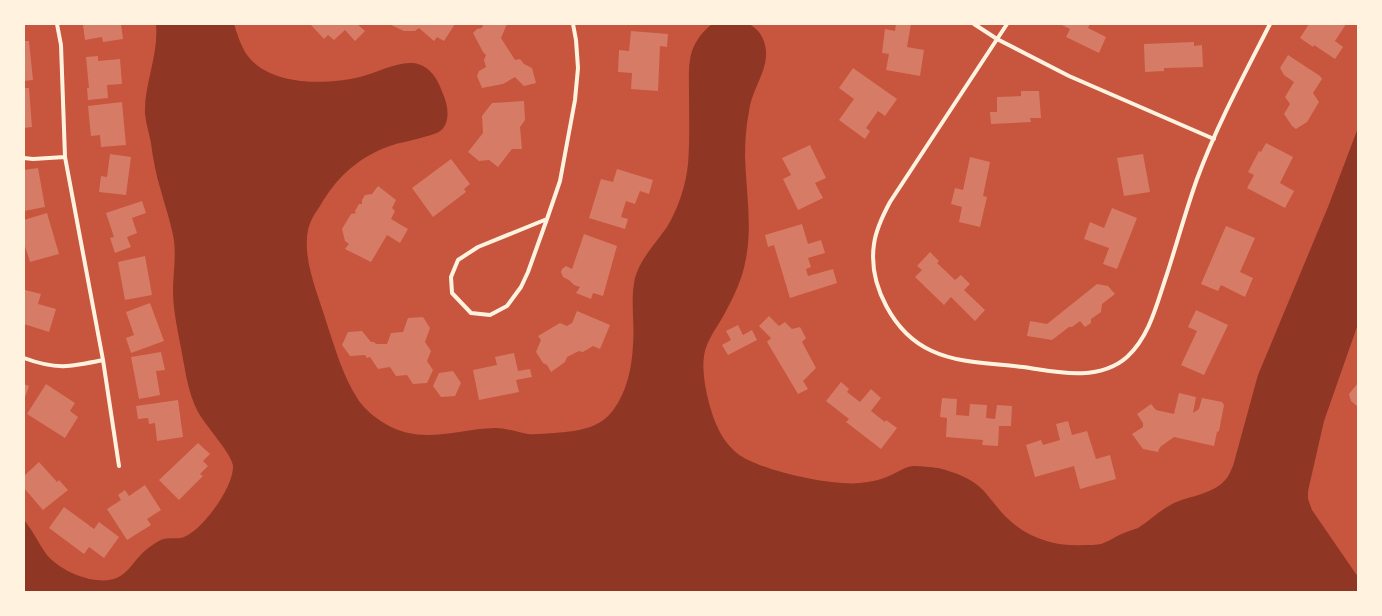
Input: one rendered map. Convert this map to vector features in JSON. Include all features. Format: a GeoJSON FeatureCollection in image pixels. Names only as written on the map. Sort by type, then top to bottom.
{"type":"FeatureCollection","features":[{"type":"Feature","properties":{"kind":"street"},"geometry":{"type":"LineString","coordinates":[[57,24],[61,52],[65,157],[103,360],[119,466]]}},
{"type":"Feature","properties":{"kind":"street"},"geometry":{"type":"LineString","coordinates":[[546,219],[478,247],[458,260],[451,277],[452,293],[471,313],[490,315],[507,306],[521,287],[528,272],[560,181],[575,100],[578,68],[573,24]]}},
{"type":"Feature","properties":{"kind":"street"},"geometry":{"type":"LineString","coordinates":[[974,24],[997,39],[1069,76],[1214,139]]}},
{"type":"Feature","properties":{"kind":"street"},"geometry":{"type":"LineString","coordinates":[[1007,24],[890,202],[880,222],[874,243],[876,279],[882,297],[892,316],[903,330],[931,351],[948,357],[968,361],[1066,373],[1086,373],[1113,366],[1126,358],[1137,347],[1145,335],[1156,307],[1197,179],[1237,87],[1270,24]]}},
{"type":"Feature","properties":{"kind":"street"},"geometry":{"type":"LineString","coordinates":[[24,158],[33,159],[65,157]]}},
{"type":"Feature","properties":{"kind":"street"},"geometry":{"type":"LineString","coordinates":[[24,358],[56,367],[76,366],[103,360]]}},
{"type":"Feature","properties":{"kind":"shaded area"},"geometry":{"type":"Polygon","coordinates":[[[156,24],[234,24],[241,44],[247,55],[257,65],[270,73],[299,81],[315,82],[346,80],[406,63],[418,64],[428,69],[432,73],[441,88],[447,108],[447,119],[443,128],[437,133],[384,148],[361,160],[334,185],[327,195],[311,220],[307,241],[307,253],[315,288],[340,362],[353,392],[364,407],[384,423],[398,430],[411,434],[425,435],[495,428],[528,434],[580,430],[602,421],[614,409],[619,402],[625,387],[631,362],[633,337],[633,295],[637,271],[644,258],[671,220],[678,205],[685,180],[689,146],[689,70],[692,51],[700,36],[712,24],[749,24],[758,30],[763,39],[766,49],[766,58],[751,102],[746,128],[745,157],[749,237],[744,269],[740,281],[729,305],[707,344],[703,364],[709,401],[714,419],[721,434],[728,445],[738,454],[749,460],[779,471],[815,480],[864,483],[882,479],[913,466],[938,468],[950,471],[968,479],[983,490],[1000,511],[1023,531],[1042,540],[1053,543],[1074,545],[1104,543],[1121,534],[1138,528],[1163,509],[1174,503],[1213,489],[1227,478],[1233,466],[1258,375],[1328,207],[1358,128],[1358,324],[1324,421],[1308,491],[1308,499],[1312,510],[1358,577],[1358,592],[24,592],[24,520],[47,555],[57,564],[76,575],[89,579],[107,580],[122,575],[144,552],[157,542],[167,538],[183,537],[193,532],[217,506],[229,484],[232,474],[233,466],[228,454],[201,418],[191,396],[176,324],[173,297],[175,256],[174,242],[156,173],[145,114],[145,103],[154,58],[156,24]]]}},
{"type":"Feature","properties":{"kind":"building"},"geometry":{"type":"Polygon","coordinates":[[[121,24],[123,39],[103,42],[102,37],[85,40],[83,25],[121,24]]]}},
{"type":"Feature","properties":{"kind":"building"},"geometry":{"type":"Polygon","coordinates":[[[310,24],[357,24],[365,31],[355,41],[345,30],[334,40],[328,35],[324,39],[310,24]]]}},
{"type":"Feature","properties":{"kind":"building"},"geometry":{"type":"Polygon","coordinates":[[[389,24],[455,24],[444,41],[437,37],[434,41],[419,28],[415,31],[404,31],[389,24]]]}},
{"type":"Feature","properties":{"kind":"building"},"geometry":{"type":"Polygon","coordinates":[[[483,24],[507,24],[501,38],[515,60],[520,59],[524,64],[532,68],[536,83],[524,86],[515,77],[503,84],[482,88],[477,76],[479,71],[486,67],[484,60],[486,55],[473,33],[477,29],[482,28],[483,24]]]}},
{"type":"Feature","properties":{"kind":"building"},"geometry":{"type":"Polygon","coordinates":[[[896,24],[911,24],[907,47],[924,50],[920,76],[886,70],[889,54],[882,53],[885,29],[895,31],[896,24]]]}},
{"type":"Feature","properties":{"kind":"building"},"geometry":{"type":"Polygon","coordinates":[[[1060,24],[1090,24],[1088,28],[1106,37],[1099,53],[1066,37],[1070,29],[1060,24]]]}},
{"type":"Feature","properties":{"kind":"building"},"geometry":{"type":"Polygon","coordinates":[[[1309,24],[1346,24],[1335,41],[1343,47],[1335,59],[1314,45],[1313,47],[1300,38],[1309,24]]]}},
{"type":"Feature","properties":{"kind":"building"},"geometry":{"type":"Polygon","coordinates":[[[631,31],[668,34],[667,47],[660,46],[658,91],[631,89],[632,73],[618,72],[619,50],[629,51],[631,31]]]}},
{"type":"Feature","properties":{"kind":"building"},"geometry":{"type":"Polygon","coordinates":[[[24,41],[29,41],[33,80],[24,81],[24,41]]]}},
{"type":"Feature","properties":{"kind":"building"},"geometry":{"type":"Polygon","coordinates":[[[1194,42],[1194,46],[1202,45],[1203,67],[1164,68],[1164,71],[1145,72],[1144,44],[1194,42]]]}},
{"type":"Feature","properties":{"kind":"building"},"geometry":{"type":"Polygon","coordinates":[[[1288,55],[1320,76],[1322,79],[1313,93],[1319,102],[1307,122],[1296,129],[1292,126],[1284,114],[1290,104],[1285,97],[1294,82],[1284,75],[1280,68],[1288,55]]]}},
{"type":"Feature","properties":{"kind":"building"},"geometry":{"type":"Polygon","coordinates":[[[98,56],[98,61],[120,59],[122,84],[107,85],[108,98],[88,100],[87,88],[89,88],[86,57],[98,56]]]}},
{"type":"Feature","properties":{"kind":"building"},"geometry":{"type":"Polygon","coordinates":[[[853,68],[897,99],[885,116],[878,111],[866,128],[870,131],[865,139],[839,120],[854,99],[839,88],[853,68]]]}},
{"type":"Feature","properties":{"kind":"building"},"geometry":{"type":"Polygon","coordinates":[[[24,88],[29,88],[32,127],[24,128],[24,88]]]}},
{"type":"Feature","properties":{"kind":"building"},"geometry":{"type":"Polygon","coordinates":[[[1021,91],[1039,91],[1041,118],[1030,118],[1031,122],[991,124],[990,112],[997,112],[997,97],[1021,96],[1021,91]]]}},
{"type":"Feature","properties":{"kind":"building"},"geometry":{"type":"Polygon","coordinates":[[[524,101],[525,120],[520,127],[522,149],[512,149],[498,167],[489,160],[479,161],[468,152],[483,133],[482,116],[492,103],[524,101]]]}},
{"type":"Feature","properties":{"kind":"building"},"geometry":{"type":"Polygon","coordinates":[[[122,102],[126,145],[101,147],[100,135],[91,136],[88,106],[122,102]]]}},
{"type":"Feature","properties":{"kind":"building"},"geometry":{"type":"Polygon","coordinates":[[[1266,143],[1293,157],[1280,183],[1294,191],[1285,208],[1247,188],[1254,175],[1248,172],[1259,151],[1261,152],[1266,143]]]}},
{"type":"Feature","properties":{"kind":"building"},"geometry":{"type":"Polygon","coordinates":[[[810,145],[826,178],[815,183],[823,198],[798,210],[783,179],[791,175],[782,158],[810,145]]]}},
{"type":"Feature","properties":{"kind":"building"},"geometry":{"type":"Polygon","coordinates":[[[110,154],[131,157],[126,195],[99,192],[101,176],[107,177],[110,154]]]}},
{"type":"Feature","properties":{"kind":"building"},"geometry":{"type":"Polygon","coordinates":[[[1143,154],[1150,192],[1124,196],[1117,158],[1143,154]]]}},
{"type":"Feature","properties":{"kind":"building"},"geometry":{"type":"Polygon","coordinates":[[[970,157],[990,162],[983,196],[987,197],[980,227],[959,222],[962,207],[951,204],[955,188],[963,190],[970,157]]]}},
{"type":"Feature","properties":{"kind":"building"},"geometry":{"type":"Polygon","coordinates":[[[451,159],[470,184],[464,189],[466,192],[433,217],[412,188],[451,159]]]}},
{"type":"Feature","properties":{"kind":"building"},"geometry":{"type":"Polygon","coordinates":[[[38,168],[45,207],[24,211],[24,170],[38,168]]]}},
{"type":"Feature","properties":{"kind":"building"},"geometry":{"type":"Polygon","coordinates":[[[617,169],[653,180],[649,194],[640,191],[635,204],[626,201],[621,217],[628,219],[625,229],[589,218],[601,179],[613,182],[617,169]]]}},
{"type":"Feature","properties":{"kind":"building"},"geometry":{"type":"Polygon","coordinates":[[[378,186],[396,200],[392,208],[395,211],[391,219],[408,229],[400,243],[387,235],[371,262],[345,249],[349,244],[345,241],[342,229],[351,214],[356,213],[355,211],[359,204],[362,204],[362,200],[365,195],[372,194],[378,186]]]}},
{"type":"Feature","properties":{"kind":"building"},"geometry":{"type":"Polygon","coordinates":[[[142,201],[146,213],[132,218],[137,233],[127,237],[131,247],[115,253],[110,238],[114,237],[106,213],[142,201]]]}},
{"type":"Feature","properties":{"kind":"building"},"geometry":{"type":"Polygon","coordinates":[[[1112,208],[1137,218],[1117,269],[1103,264],[1109,248],[1084,239],[1090,222],[1104,228],[1112,208]]]}},
{"type":"Feature","properties":{"kind":"building"},"geometry":{"type":"Polygon","coordinates":[[[47,213],[59,254],[30,262],[24,243],[24,220],[47,213]]]}},
{"type":"Feature","properties":{"kind":"building"},"geometry":{"type":"Polygon","coordinates":[[[802,224],[808,244],[821,240],[825,253],[808,258],[811,267],[806,269],[808,276],[833,269],[837,283],[790,298],[774,245],[768,247],[765,235],[802,224]]]}},
{"type":"Feature","properties":{"kind":"building"},"geometry":{"type":"Polygon","coordinates":[[[1226,226],[1255,238],[1240,272],[1253,278],[1245,297],[1221,285],[1218,291],[1201,284],[1226,226]]]}},
{"type":"Feature","properties":{"kind":"building"},"geometry":{"type":"Polygon","coordinates":[[[584,234],[617,246],[603,296],[593,293],[591,299],[576,293],[580,287],[574,285],[563,277],[561,272],[566,266],[572,269],[584,234]]]}},
{"type":"Feature","properties":{"kind":"building"},"geometry":{"type":"Polygon","coordinates":[[[930,252],[939,261],[937,263],[955,280],[961,275],[970,284],[964,290],[985,310],[975,321],[951,297],[944,305],[915,277],[922,270],[917,266],[930,252]]]}},
{"type":"Feature","properties":{"kind":"building"},"geometry":{"type":"Polygon","coordinates":[[[145,256],[152,295],[125,300],[118,262],[145,256]]]}},
{"type":"Feature","properties":{"kind":"building"},"geometry":{"type":"Polygon","coordinates":[[[1097,284],[1108,286],[1115,294],[1102,304],[1101,312],[1091,319],[1091,323],[1085,327],[1080,321],[1072,327],[1069,327],[1052,340],[1027,336],[1030,321],[1047,324],[1097,284]]]}},
{"type":"Feature","properties":{"kind":"building"},"geometry":{"type":"Polygon","coordinates":[[[25,290],[41,294],[38,304],[56,309],[49,332],[24,324],[25,290]]]}},
{"type":"Feature","properties":{"kind":"building"},"geometry":{"type":"Polygon","coordinates":[[[150,303],[164,341],[131,353],[126,338],[134,335],[126,312],[150,303]]]}},
{"type":"Feature","properties":{"kind":"building"},"geometry":{"type":"Polygon","coordinates":[[[1196,310],[1228,325],[1204,375],[1181,365],[1197,331],[1188,327],[1196,310]]]}},
{"type":"Feature","properties":{"kind":"building"},"geometry":{"type":"Polygon","coordinates":[[[577,311],[610,325],[600,349],[593,346],[583,352],[579,351],[567,357],[565,362],[551,372],[536,352],[541,340],[538,336],[560,323],[567,326],[572,323],[577,311]]]}},
{"type":"Feature","properties":{"kind":"building"},"geometry":{"type":"Polygon","coordinates":[[[769,316],[779,326],[785,322],[792,329],[800,327],[806,338],[802,342],[816,368],[803,381],[808,389],[798,394],[767,342],[771,338],[759,326],[769,316]]]}},
{"type":"Feature","properties":{"kind":"building"},"geometry":{"type":"Polygon","coordinates":[[[423,317],[430,328],[425,342],[431,351],[427,361],[433,370],[427,383],[413,384],[407,375],[396,376],[390,367],[378,369],[370,357],[367,358],[365,355],[350,356],[342,345],[348,332],[362,331],[371,342],[376,344],[387,344],[391,333],[403,332],[408,318],[423,317]]]}},
{"type":"Feature","properties":{"kind":"building"},"geometry":{"type":"Polygon","coordinates":[[[738,325],[743,335],[752,330],[757,340],[728,355],[722,345],[731,340],[726,331],[738,325]]]}},
{"type":"Feature","properties":{"kind":"building"},"geometry":{"type":"Polygon","coordinates":[[[161,352],[165,370],[156,371],[160,395],[139,399],[131,357],[161,352]]]}},
{"type":"Feature","properties":{"kind":"building"},"geometry":{"type":"Polygon","coordinates":[[[514,353],[518,371],[530,369],[532,377],[516,380],[519,392],[479,400],[473,370],[497,365],[495,357],[514,353]]]}},
{"type":"Feature","properties":{"kind":"building"},"geometry":{"type":"Polygon","coordinates":[[[453,371],[461,383],[455,396],[441,397],[433,386],[439,373],[453,371]]]}},
{"type":"Feature","properties":{"kind":"building"},"geometry":{"type":"Polygon","coordinates":[[[841,382],[849,389],[847,392],[860,402],[871,389],[881,398],[871,411],[885,422],[886,420],[897,428],[881,449],[846,422],[849,419],[826,401],[841,382]]]}},
{"type":"Feature","properties":{"kind":"building"},"geometry":{"type":"Polygon","coordinates":[[[1358,383],[1358,407],[1351,401],[1349,394],[1358,383]]]}},
{"type":"Feature","properties":{"kind":"building"},"geometry":{"type":"Polygon","coordinates":[[[24,384],[29,386],[24,400],[24,384]]]}},
{"type":"Feature","properties":{"kind":"building"},"geometry":{"type":"Polygon","coordinates":[[[46,384],[75,403],[70,411],[78,417],[65,438],[27,414],[46,384]]]}},
{"type":"Feature","properties":{"kind":"building"},"geometry":{"type":"Polygon","coordinates":[[[1179,393],[1196,397],[1193,413],[1199,409],[1202,398],[1222,402],[1224,405],[1219,431],[1217,432],[1214,446],[1174,437],[1160,447],[1158,452],[1143,449],[1132,434],[1143,427],[1143,423],[1137,414],[1151,404],[1156,410],[1174,414],[1179,393]]]}},
{"type":"Feature","properties":{"kind":"building"},"geometry":{"type":"Polygon","coordinates":[[[942,398],[957,399],[956,415],[969,416],[970,404],[987,405],[986,418],[995,419],[997,405],[1012,406],[1011,426],[999,426],[998,446],[982,445],[983,440],[946,437],[947,418],[940,417],[942,398]]]}},
{"type":"Feature","properties":{"kind":"building"},"geometry":{"type":"Polygon","coordinates":[[[178,400],[183,437],[157,441],[155,423],[149,424],[148,418],[138,419],[136,406],[178,400]]]}},
{"type":"Feature","properties":{"kind":"building"},"geometry":{"type":"Polygon","coordinates":[[[1068,421],[1072,435],[1087,431],[1096,459],[1110,455],[1116,479],[1080,489],[1074,466],[1035,477],[1026,445],[1041,440],[1043,445],[1060,440],[1056,424],[1068,421]]]}},
{"type":"Feature","properties":{"kind":"building"},"geometry":{"type":"Polygon","coordinates":[[[198,443],[210,454],[203,461],[208,466],[200,474],[203,476],[179,500],[159,480],[198,443]]]}},
{"type":"Feature","properties":{"kind":"building"},"geometry":{"type":"Polygon","coordinates":[[[39,462],[57,482],[59,480],[68,490],[43,510],[24,488],[24,476],[39,462]]]}},
{"type":"Feature","properties":{"kind":"building"},"geometry":{"type":"Polygon","coordinates":[[[145,485],[161,510],[147,519],[151,525],[127,540],[107,509],[121,500],[118,495],[125,490],[129,496],[145,485]]]}},
{"type":"Feature","properties":{"kind":"building"},"geometry":{"type":"Polygon","coordinates":[[[64,507],[94,529],[99,522],[119,537],[104,558],[89,547],[84,554],[49,528],[64,507]]]}}]}
